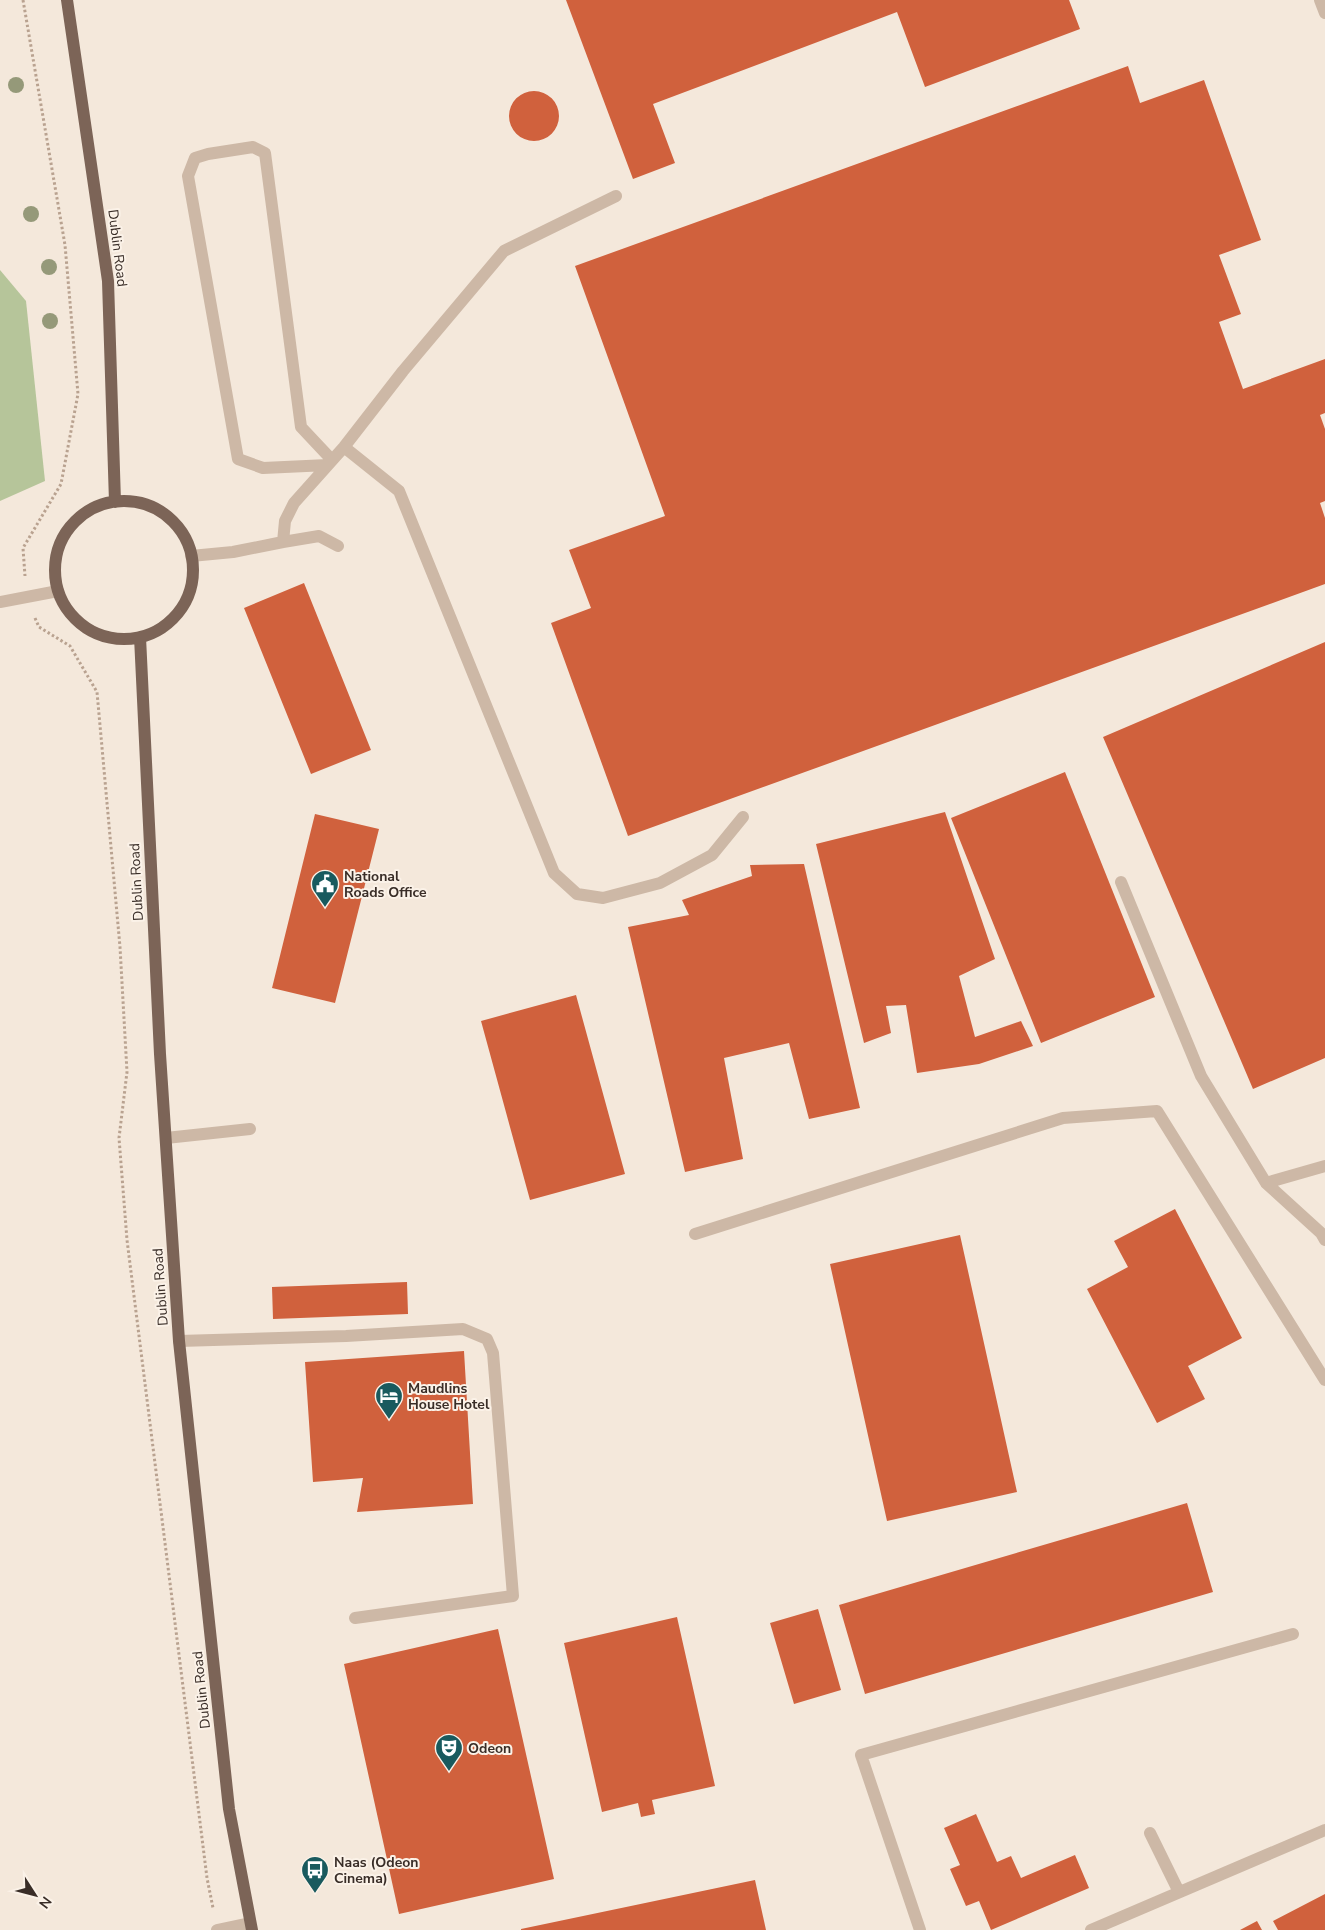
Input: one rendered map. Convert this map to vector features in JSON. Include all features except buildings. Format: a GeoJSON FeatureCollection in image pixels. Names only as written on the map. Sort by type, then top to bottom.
{"type":"FeatureCollection","features":[{"type":"Feature","properties":{"kind":"main road","name":"Dublin Road"},"geometry":{"type":"LineString","coordinates":[[67,0],[108,281],[115,502]]}},
{"type":"Feature","properties":{"kind":"main road"},"geometry":{"type":"LineString","coordinates":[[115,502],[136,502],[161,512],[173,522],[182,534],[191,556],[192,575],[188,594],[179,612],[165,626],[153,633],[140,637],[113,639],[92,632],[73,617],[64,605],[58,591],[55,575],[56,560],[61,542],[66,534],[82,515],[96,507],[115,502]]}},
{"type":"Feature","properties":{"kind":"main road","name":"Dublin Road"},"geometry":{"type":"LineString","coordinates":[[140,637],[160,1054],[179,1341],[229,1809],[251,1926]]}},
{"type":"Feature","properties":{"kind":"street"},"geometry":{"type":"LineString","coordinates":[[1320,0],[1325,13]]}},
{"type":"Feature","properties":{"kind":"street"},"geometry":{"type":"LineString","coordinates":[[253,147],[265,153],[301,427],[330,463],[263,468],[238,459],[188,176],[195,158],[208,154],[253,147]]}},
{"type":"Feature","properties":{"kind":"street"},"geometry":{"type":"LineString","coordinates":[[284,542],[285,521],[294,503],[344,448],[403,371],[504,252],[616,196]]}},
{"type":"Feature","properties":{"kind":"street"},"geometry":{"type":"LineString","coordinates":[[344,448],[399,491],[554,873],[577,894],[603,898],[660,883],[712,855],[743,817]]}},
{"type":"Feature","properties":{"kind":"street"},"geometry":{"type":"LineString","coordinates":[[191,556],[233,552],[319,536],[338,546]]}},
{"type":"Feature","properties":{"kind":"street"},"geometry":{"type":"LineString","coordinates":[[0,602],[58,591]]}},
{"type":"Feature","properties":{"kind":"street"},"geometry":{"type":"LineString","coordinates":[[1121,882],[1201,1076],[1266,1183],[1324,1235]]}},
{"type":"Feature","properties":{"kind":"street"},"geometry":{"type":"LineString","coordinates":[[694,1234],[1063,1118],[1157,1111],[1325,1380]]}},
{"type":"Feature","properties":{"kind":"street"},"geometry":{"type":"LineString","coordinates":[[166,1138],[250,1129]]}},
{"type":"Feature","properties":{"kind":"street"},"geometry":{"type":"LineString","coordinates":[[1266,1183],[1325,1166]]}},
{"type":"Feature","properties":{"kind":"street"},"geometry":{"type":"LineString","coordinates":[[179,1341],[463,1329],[487,1339],[493,1354],[513,1596],[355,1618]]}},
{"type":"Feature","properties":{"kind":"street"},"geometry":{"type":"LineString","coordinates":[[920,1930],[861,1755],[1293,1634]]}},
{"type":"Feature","properties":{"kind":"street"},"geometry":{"type":"LineString","coordinates":[[1091,1930],[1325,1830]]}},
{"type":"Feature","properties":{"kind":"street"},"geometry":{"type":"LineString","coordinates":[[1150,1833],[1179,1892]]}},
{"type":"Feature","properties":{"kind":"street"},"geometry":{"type":"LineString","coordinates":[[217,1930],[251,1926]]}},
{"type":"Feature","properties":{"kind":"path"},"geometry":{"type":"LineString","coordinates":[[23,0],[65,245],[78,394],[61,484],[22,548],[26,597],[39,627],[70,646],[97,692],[119,938],[127,1062],[120,1138],[127,1240],[207,1878],[217,1930]]}},
{"type":"Feature","properties":{"kind":"green space"},"geometry":{"type":"Polygon","coordinates":[[[0,270],[26,301],[45,481],[0,501],[0,270]]]}},
{"type":"Feature","properties":{"kind":"place","name":"National Roads Office"},"geometry":{"type":"Point","coordinates":[325,908]}},
{"type":"Feature","properties":{"kind":"place","name":"Maudlins House Hotel"},"geometry":{"type":"Point","coordinates":[389,1420]}},
{"type":"Feature","properties":{"kind":"place","name":"Odeon"},"geometry":{"type":"Point","coordinates":[449,1772]}},
{"type":"Feature","properties":{"kind":"place","name":"Naas (Odeon Cinema)"},"geometry":{"type":"Point","coordinates":[315,1894]}}]}
